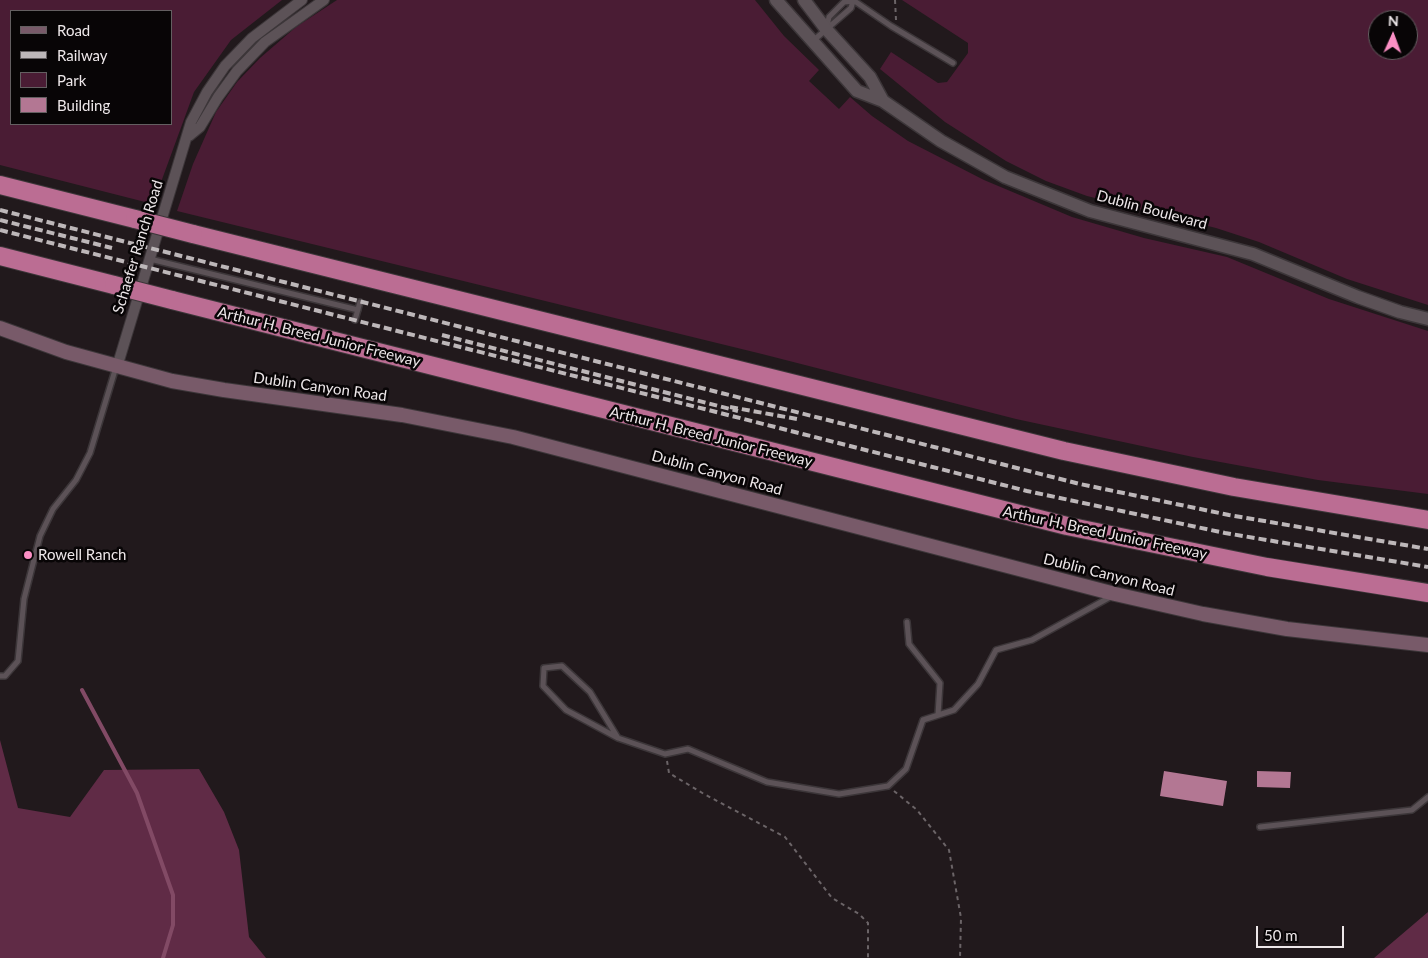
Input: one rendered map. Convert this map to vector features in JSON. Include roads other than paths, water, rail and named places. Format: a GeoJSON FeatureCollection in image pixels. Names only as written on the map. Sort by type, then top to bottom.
{"type":"FeatureCollection","features":[{"type":"Feature","properties":{"kind":"highway"},"geometry":{"type":"LineString","coordinates":[[0,185],[1064,451],[1254,491],[1428,520]]}},
{"type":"Feature","properties":{"kind":"highway","name":"Arthur H. Breed Junior Freeway"},"geometry":{"type":"LineString","coordinates":[[0,256],[1058,524],[1251,564],[1428,593]]}},
{"type":"Feature","properties":{"kind":"main road","name":"Dublin Canyon Road"},"geometry":{"type":"LineString","coordinates":[[0,328],[66,352],[116,367],[206,388],[402,415],[513,437],[1115,594],[1203,614],[1287,629],[1428,645]]}},
{"type":"Feature","properties":{"kind":"street","name":"Schaefer Ranch Road"},"geometry":{"type":"LineString","coordinates":[[116,367],[191,122],[207,92],[225,66],[252,38],[302,0]]}},
{"type":"Feature","properties":{"kind":"street","name":"Schaefer Ranch Road"},"geometry":{"type":"LineString","coordinates":[[188,136],[200,127],[218,97],[237,71],[265,42],[324,0]]}},
{"type":"Feature","properties":{"kind":"street","name":"Dublin Boulevard"},"geometry":{"type":"LineString","coordinates":[[776,0],[857,91],[883,100],[922,129],[971,160],[1055,199],[1110,217],[1253,254],[1358,297],[1400,312],[1428,319]]}},
{"type":"Feature","properties":{"kind":"street","name":"Dublin Boulevard"},"geometry":{"type":"LineString","coordinates":[[804,0],[826,29],[870,77],[883,100]]}},
{"type":"Feature","properties":{"kind":"lane"},"geometry":{"type":"LineString","coordinates":[[812,42],[851,8],[853,0]]}},
{"type":"Feature","properties":{"kind":"lane"},"geometry":{"type":"LineString","coordinates":[[826,29],[829,17],[844,2],[853,0],[896,30],[953,63]]}},
{"type":"Feature","properties":{"kind":"lane"},"geometry":{"type":"LineString","coordinates":[[150,259],[358,310]]}},
{"type":"Feature","properties":{"kind":"lane"},"geometry":{"type":"LineString","coordinates":[[355,320],[360,302]]}},
{"type":"Feature","properties":{"kind":"lane"},"geometry":{"type":"LineString","coordinates":[[0,676],[5,676],[18,661],[24,599],[40,536],[53,509],[76,480],[90,453],[116,367]]}},
{"type":"Feature","properties":{"kind":"lane"},"geometry":{"type":"LineString","coordinates":[[618,738],[590,692],[562,666],[544,668],[543,686],[566,710],[618,738],[665,754],[688,749],[767,782],[839,794],[888,786],[906,768],[923,720],[954,710],[978,684],[996,650],[1032,640],[1115,594]]}},
{"type":"Feature","properties":{"kind":"lane"},"geometry":{"type":"LineString","coordinates":[[907,622],[909,644],[940,683],[938,716]]}},
{"type":"Feature","properties":{"kind":"lane"},"geometry":{"type":"LineString","coordinates":[[1260,827],[1412,810],[1428,796]]}},
{"type":"Feature","properties":{"kind":"waterway"},"geometry":{"type":"LineString","coordinates":[[82,690],[137,793],[173,895],[173,925],[163,958]]}},
{"type":"Feature","properties":{"kind":"railway"},"geometry":{"type":"LineString","coordinates":[[0,210],[1080,484],[1229,515],[1428,549]]}},
{"type":"Feature","properties":{"kind":"railway"},"geometry":{"type":"LineString","coordinates":[[0,220],[112,248]]}},
{"type":"Feature","properties":{"kind":"railway"},"geometry":{"type":"LineString","coordinates":[[0,230],[1027,491],[1225,533],[1428,567]]}},
{"type":"Feature","properties":{"kind":"railway"},"geometry":{"type":"LineString","coordinates":[[442,335],[738,411]]}},
{"type":"Feature","properties":{"kind":"railway"},"geometry":{"type":"LineString","coordinates":[[730,407],[797,419]]}},
{"type":"Feature","properties":{"kind":"place","name":"Rowell Ranch"},"geometry":{"type":"Point","coordinates":[28,555]}}]}
